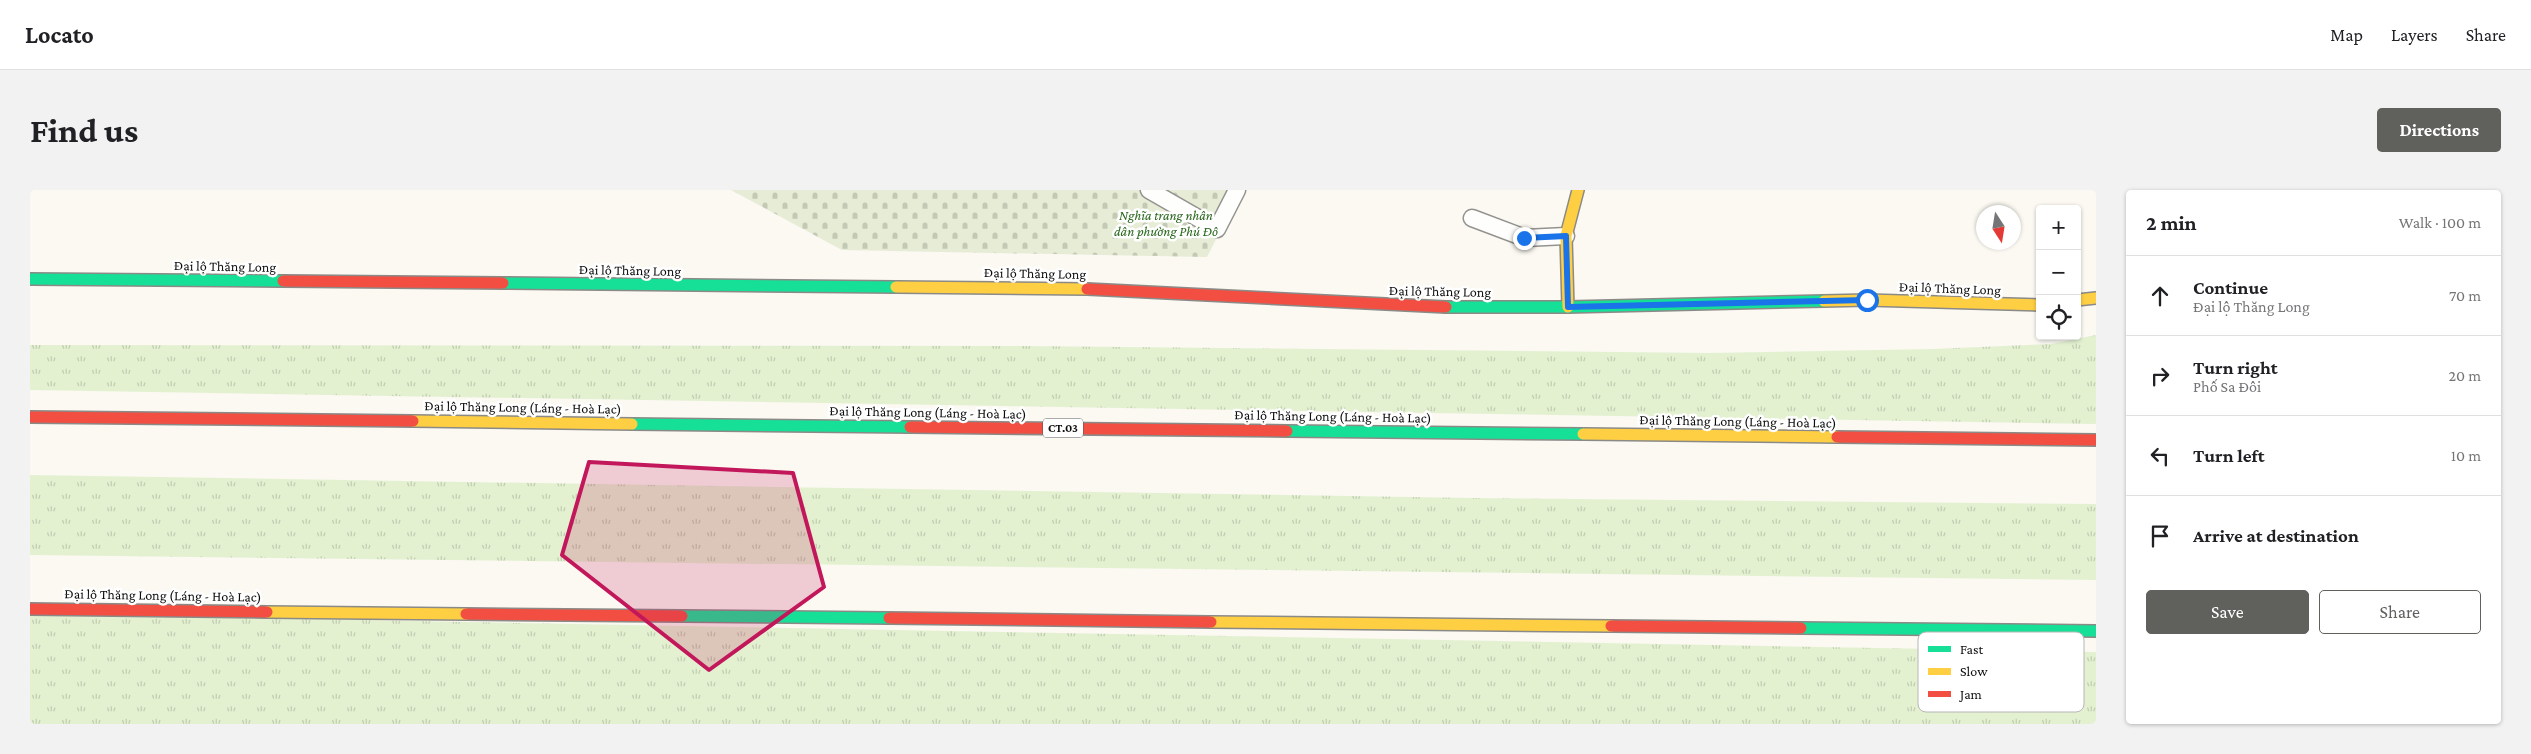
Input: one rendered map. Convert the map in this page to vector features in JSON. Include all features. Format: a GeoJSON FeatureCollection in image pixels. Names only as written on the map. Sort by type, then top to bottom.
{"type":"FeatureCollection","features":[{"type":"Feature","properties":{"kind":"main road"},"geometry":{"type":"LineString","coordinates":[[1568,307],[1566,236],[1569,217],[1578,190]]}},
{"type":"Feature","properties":{"kind":"main road","name":"Đại lộ Thăng Long"},"geometry":{"type":"LineString","coordinates":[[30,279],[1097,289],[1417,307],[1568,307],[1867,300],[2036,305]]}},
{"type":"Feature","properties":{"kind":"main road"},"geometry":{"type":"LineString","coordinates":[[2081,300],[2096,298]]}},
{"type":"Feature","properties":{"kind":"main road","name":"Đại lộ Thăng Long (Láng - Hoà Lạc)"},"geometry":{"type":"LineString","coordinates":[[30,417],[2096,440]]}},
{"type":"Feature","properties":{"kind":"main road","name":"Đại lộ Thăng Long (Láng - Hoà Lạc)"},"geometry":{"type":"LineString","coordinates":[[30,609],[2096,631]]}},
{"type":"Feature","properties":{"kind":"lane"},"geometry":{"type":"LineString","coordinates":[[1149,190],[1217,229],[1237,190]]}},
{"type":"Feature","properties":{"kind":"lane"},"geometry":{"type":"LineString","coordinates":[[1472,218],[1524,238],[1566,236]]}},
{"type":"Feature","properties":{"kind":"highlighted area"},"geometry":{"type":"Polygon","coordinates":[[[589,462],[793,473],[824,587],[709,670],[562,555],[589,462]]]}},
{"type":"Feature","properties":{"kind":"green space","name":"Nghĩa trang nhân dân phường Phú Đô"},"geometry":{"type":"Polygon","coordinates":[[[731,190],[1241,190],[1207,257],[842,250],[731,190]]]}},
{"type":"Feature","properties":{"kind":"green space"},"geometry":{"type":"Polygon","coordinates":[[[2096,335],[2096,424],[30,390],[30,345],[1026,346],[1710,353],[1932,349],[2051,344],[2081,340],[2081,338],[2096,335]]]}},
{"type":"Feature","properties":{"kind":"green space"},"geometry":{"type":"Polygon","coordinates":[[[30,475],[1473,498],[2096,504],[2096,580],[30,555],[30,475]]]}},
{"type":"Feature","properties":{"kind":"green space"},"geometry":{"type":"Polygon","coordinates":[[[30,614],[1918,649],[1918,712],[2084,712],[2084,652],[2096,652],[2096,724],[30,724],[30,614]]]}},
{"type":"Feature","properties":{"kind":"traffic: fast"},"geometry":{"type":"LineString","coordinates":[[30,279],[283,281]]}},
{"type":"Feature","properties":{"kind":"traffic: fast"},"geometry":{"type":"LineString","coordinates":[[503,283],[896,287]]}},
{"type":"Feature","properties":{"kind":"traffic: fast"},"geometry":{"type":"LineString","coordinates":[[1446,307],[1568,307],[1824,301]]}},
{"type":"Feature","properties":{"kind":"traffic: fast"},"geometry":{"type":"LineString","coordinates":[[632,424],[910,427]]}},
{"type":"Feature","properties":{"kind":"traffic: fast"},"geometry":{"type":"LineString","coordinates":[[1287,431],[1583,434]]}},
{"type":"Feature","properties":{"kind":"traffic: fast"},"geometry":{"type":"LineString","coordinates":[[682,616],[889,618]]}},
{"type":"Feature","properties":{"kind":"traffic: fast"},"geometry":{"type":"LineString","coordinates":[[1801,628],[2096,631]]}},
{"type":"Feature","properties":{"kind":"traffic: slow"},"geometry":{"type":"LineString","coordinates":[[1568,307],[1566,236],[1578,190]]}},
{"type":"Feature","properties":{"kind":"traffic: slow"},"geometry":{"type":"LineString","coordinates":[[896,287],[1087,289]]}},
{"type":"Feature","properties":{"kind":"traffic: slow"},"geometry":{"type":"LineString","coordinates":[[2081,300],[2096,298]]}},
{"type":"Feature","properties":{"kind":"traffic: slow"},"geometry":{"type":"LineString","coordinates":[[1824,301],[1867,300],[2036,305]]}},
{"type":"Feature","properties":{"kind":"traffic: slow"},"geometry":{"type":"LineString","coordinates":[[413,421],[632,424]]}},
{"type":"Feature","properties":{"kind":"traffic: slow"},"geometry":{"type":"LineString","coordinates":[[1583,434],[1837,437]]}},
{"type":"Feature","properties":{"kind":"traffic: slow"},"geometry":{"type":"LineString","coordinates":[[267,612],[466,614]]}},
{"type":"Feature","properties":{"kind":"traffic: slow"},"geometry":{"type":"LineString","coordinates":[[1211,622],[1611,626]]}},
{"type":"Feature","properties":{"kind":"traffic: jam"},"geometry":{"type":"LineString","coordinates":[[283,281],[503,283]]}},
{"type":"Feature","properties":{"kind":"traffic: jam"},"geometry":{"type":"LineString","coordinates":[[1087,289],[1446,307]]}},
{"type":"Feature","properties":{"kind":"traffic: jam"},"geometry":{"type":"LineString","coordinates":[[30,417],[413,421]]}},
{"type":"Feature","properties":{"kind":"traffic: jam"},"geometry":{"type":"LineString","coordinates":[[910,427],[1287,431]]}},
{"type":"Feature","properties":{"kind":"traffic: jam"},"geometry":{"type":"LineString","coordinates":[[1837,437],[2096,440]]}},
{"type":"Feature","properties":{"kind":"traffic: jam"},"geometry":{"type":"LineString","coordinates":[[30,609],[267,612]]}},
{"type":"Feature","properties":{"kind":"traffic: jam"},"geometry":{"type":"LineString","coordinates":[[466,614],[682,616]]}},
{"type":"Feature","properties":{"kind":"traffic: jam"},"geometry":{"type":"LineString","coordinates":[[889,618],[1211,622]]}},
{"type":"Feature","properties":{"kind":"traffic: jam"},"geometry":{"type":"LineString","coordinates":[[1611,626],[1801,628]]}},
{"type":"Feature","properties":{"kind":"route"},"geometry":{"type":"LineString","coordinates":[[1524,238],[1566,236],[1568,307],[1867,300]]}}]}
